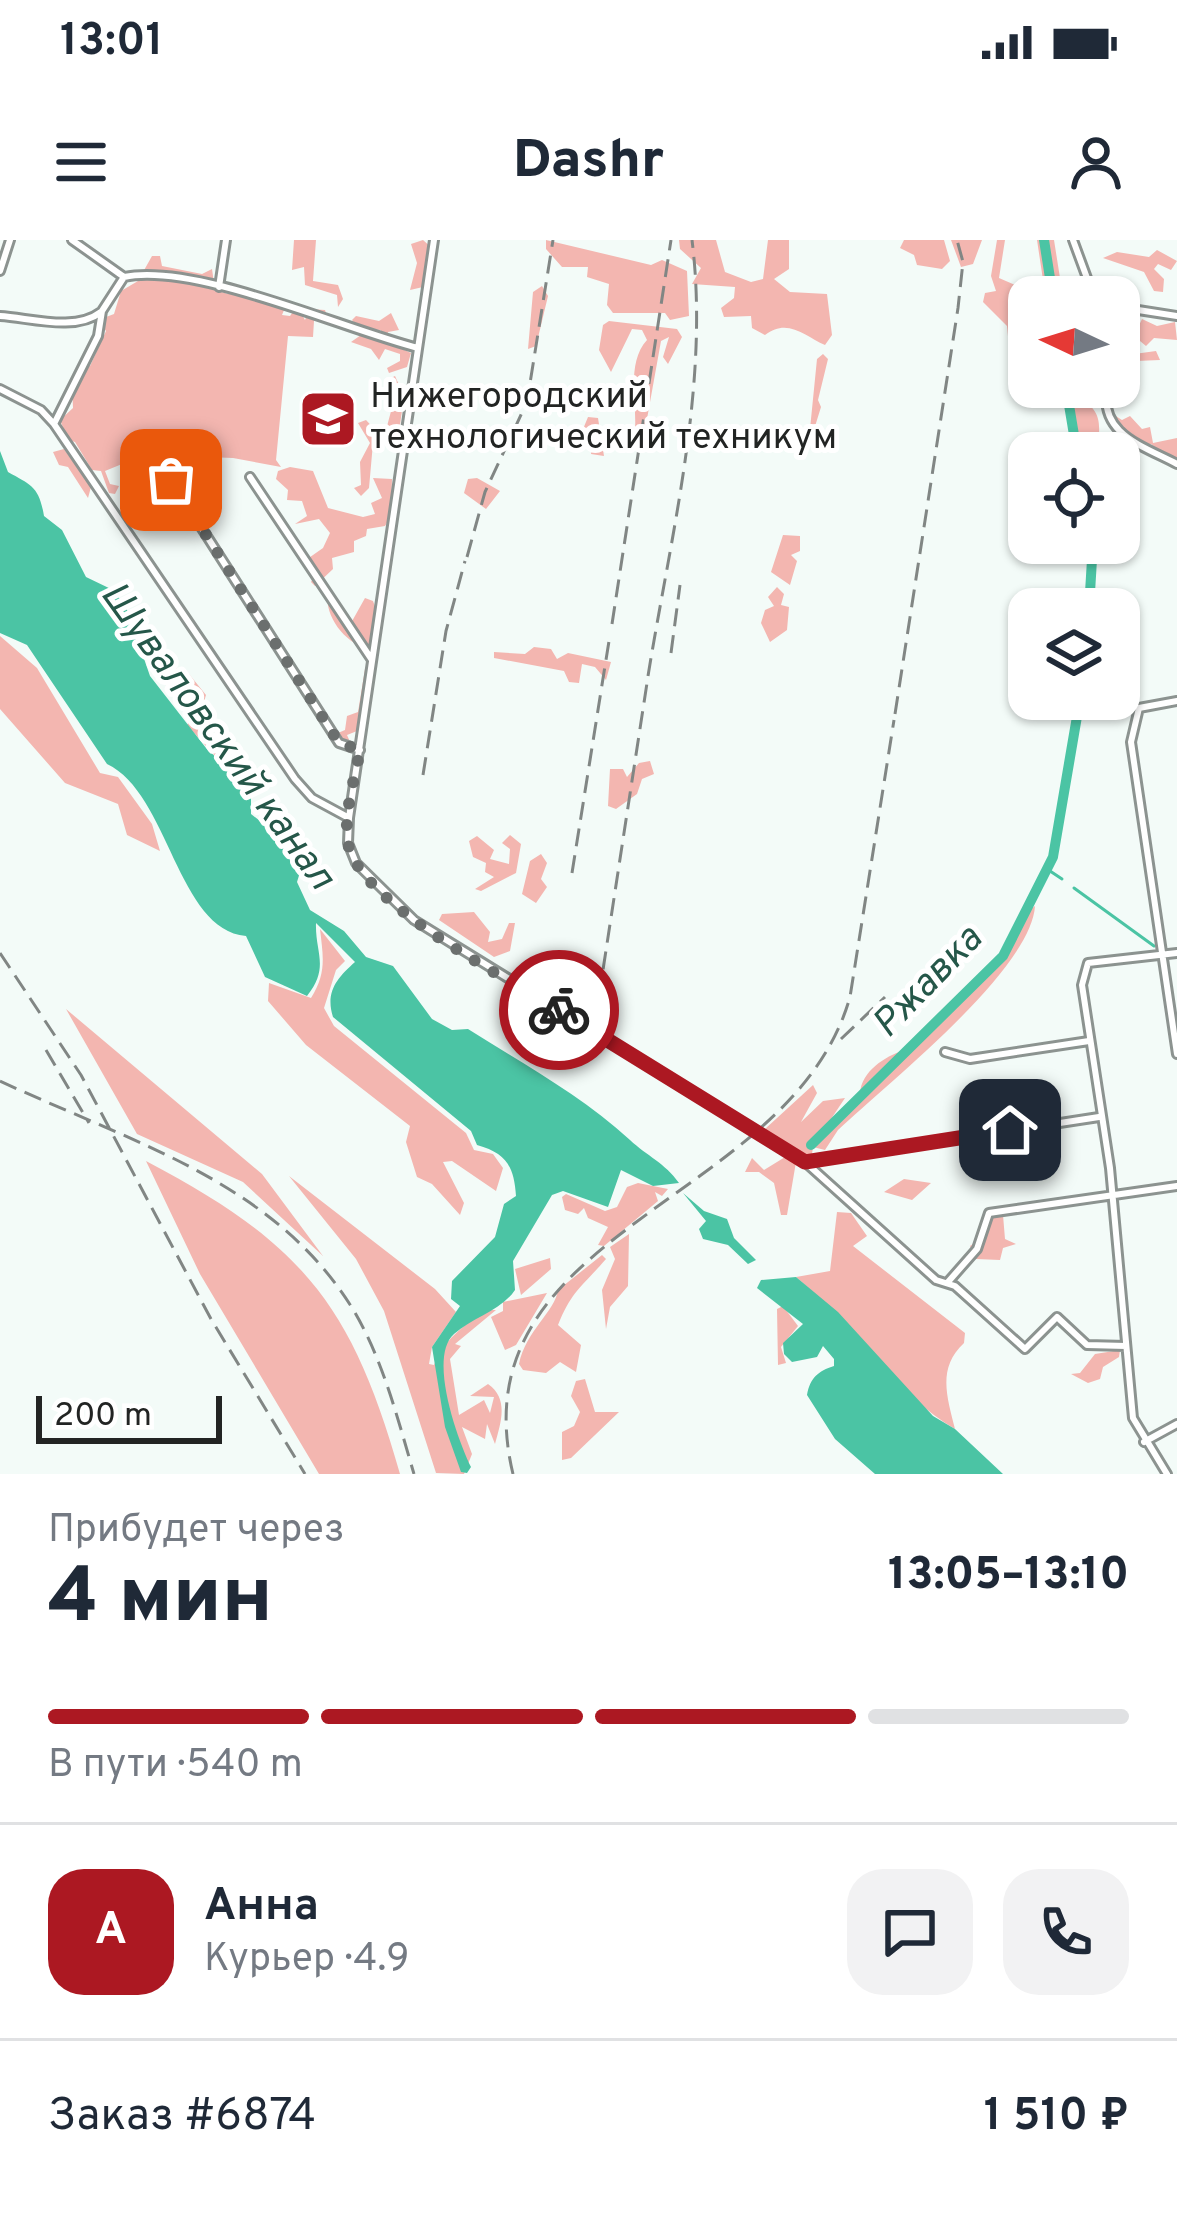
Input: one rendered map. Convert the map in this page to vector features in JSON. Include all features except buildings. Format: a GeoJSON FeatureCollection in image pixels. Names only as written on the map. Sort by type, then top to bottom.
{"type":"FeatureCollection","features":[{"type":"Feature","properties":{"kind":"street"},"geometry":{"type":"LineString","coordinates":[[0,271],[10,240]]}},
{"type":"Feature","properties":{"kind":"street"},"geometry":{"type":"LineString","coordinates":[[72,240],[124,277]]}},
{"type":"Feature","properties":{"kind":"street"},"geometry":{"type":"LineString","coordinates":[[219,287],[226,240]]}},
{"type":"Feature","properties":{"kind":"street"},"geometry":{"type":"LineString","coordinates":[[434,240],[348,843],[379,889],[429,932],[805,1162],[936,1280],[948,1282],[1025,1349],[1057,1317],[1087,1345],[1126,1346]]}},
{"type":"Feature","properties":{"kind":"street"},"geometry":{"type":"LineString","coordinates":[[1073,240],[1086,276]]}},
{"type":"Feature","properties":{"kind":"street"},"geometry":{"type":"LineString","coordinates":[[0,316],[90,320],[102,311],[124,277],[141,273],[219,287],[418,348]]}},
{"type":"Feature","properties":{"kind":"street"},"geometry":{"type":"LineString","coordinates":[[1140,310],[1177,316]]}},
{"type":"Feature","properties":{"kind":"street"},"geometry":{"type":"LineString","coordinates":[[54,424],[98,336],[102,311]]}},
{"type":"Feature","properties":{"kind":"street"},"geometry":{"type":"LineString","coordinates":[[0,389],[40,410],[54,424],[296,779],[312,798],[349,818]]}},
{"type":"Feature","properties":{"kind":"street"},"geometry":{"type":"LineString","coordinates":[[1104,408],[1112,427],[1177,464]]}},
{"type":"Feature","properties":{"kind":"street"},"geometry":{"type":"LineString","coordinates":[[250,477],[372,660]]}},
{"type":"Feature","properties":{"kind":"street"},"geometry":{"type":"LineString","coordinates":[[171,480],[339,743],[360,750]]}},
{"type":"Feature","properties":{"kind":"street"},"geometry":{"type":"LineString","coordinates":[[1177,701],[1139,708],[1130,742],[1177,1054]]}},
{"type":"Feature","properties":{"kind":"street"},"geometry":{"type":"LineString","coordinates":[[1167,1474],[1133,1418],[1112,1196],[1082,985],[1088,963],[1177,953]]}},
{"type":"Feature","properties":{"kind":"street"},"geometry":{"type":"LineString","coordinates":[[945,1052],[970,1059],[1089,1041]]}},
{"type":"Feature","properties":{"kind":"street"},"geometry":{"type":"LineString","coordinates":[[805,1162],[1099,1117]]}},
{"type":"Feature","properties":{"kind":"street"},"geometry":{"type":"LineString","coordinates":[[948,1282],[977,1249],[989,1213],[1177,1186]]}},
{"type":"Feature","properties":{"kind":"street"},"geometry":{"type":"LineString","coordinates":[[1144,1442],[1177,1424]]}},
{"type":"Feature","properties":{"kind":"shaded area"},"geometry":{"type":"Polygon","coordinates":[[[294,240],[316,240],[313,281],[338,285],[343,299],[338,307],[337,295],[305,285],[304,267],[292,270],[294,240]]]}},
{"type":"Feature","properties":{"kind":"shaded area"},"geometry":{"type":"Polygon","coordinates":[[[423,240],[433,249],[423,287],[410,290],[417,263],[411,244],[423,240]]]}},
{"type":"Feature","properties":{"kind":"shaded area"},"geometry":{"type":"Polygon","coordinates":[[[546,240],[651,265],[662,260],[687,271],[689,316],[670,320],[665,313],[613,313],[607,305],[609,284],[587,277],[588,267],[562,267],[546,249],[546,240]]]}},
{"type":"Feature","properties":{"kind":"shaded area"},"geometry":{"type":"Polygon","coordinates":[[[679,240],[716,240],[725,272],[751,282],[763,279],[768,240],[789,240],[789,269],[774,279],[790,292],[827,294],[832,335],[825,345],[789,328],[765,335],[752,328],[751,316],[724,317],[721,308],[734,298],[735,287],[692,284],[701,268],[680,249],[679,240]]]}},
{"type":"Feature","properties":{"kind":"shaded area"},"geometry":{"type":"Polygon","coordinates":[[[904,240],[944,240],[950,261],[942,269],[917,265],[914,255],[900,248],[904,240]]]}},
{"type":"Feature","properties":{"kind":"shaded area"},"geometry":{"type":"Polygon","coordinates":[[[951,240],[982,240],[973,264],[961,267],[951,240]]]}},
{"type":"Feature","properties":{"kind":"shaded area"},"geometry":{"type":"Polygon","coordinates":[[[997,240],[1005,240],[999,278],[1008,282],[1008,336],[1007,326],[983,302],[985,293],[996,291],[991,276],[997,240]]]}},
{"type":"Feature","properties":{"kind":"shaded area"},"geometry":{"type":"Polygon","coordinates":[[[1037,240],[1054,240],[1060,276],[1042,276],[1037,240]]]}},
{"type":"Feature","properties":{"kind":"shaded area"},"geometry":{"type":"Polygon","coordinates":[[[1157,250],[1177,261],[1171,270],[1158,264],[1154,269],[1164,279],[1163,292],[1154,291],[1144,272],[1103,258],[1117,252],[1149,257],[1157,250]]]}},
{"type":"Feature","properties":{"kind":"shaded area"},"geometry":{"type":"Polygon","coordinates":[[[152,256],[160,256],[162,266],[202,274],[212,269],[215,290],[228,294],[232,289],[269,304],[279,298],[287,303],[282,315],[290,316],[297,306],[305,320],[309,309],[325,310],[327,316],[314,321],[313,337],[288,336],[276,460],[281,467],[233,458],[123,454],[122,464],[105,471],[110,484],[119,486],[115,494],[109,493],[101,471],[92,470],[75,442],[68,440],[60,420],[73,408],[72,385],[81,381],[82,367],[90,366],[106,331],[98,320],[114,314],[121,291],[138,281],[152,256]]]}},
{"type":"Feature","properties":{"kind":"shaded area"},"geometry":{"type":"Polygon","coordinates":[[[542,286],[548,296],[536,346],[528,349],[533,292],[542,286]]]}},
{"type":"Feature","properties":{"kind":"shaded area"},"geometry":{"type":"Polygon","coordinates":[[[391,313],[399,330],[388,332],[386,342],[411,353],[407,367],[389,373],[387,368],[400,361],[400,354],[385,349],[379,360],[371,349],[351,342],[361,335],[378,340],[381,330],[359,329],[352,320],[356,316],[379,321],[391,313]]]}},
{"type":"Feature","properties":{"kind":"shaded area"},"geometry":{"type":"Polygon","coordinates":[[[1142,319],[1157,326],[1175,322],[1177,340],[1154,338],[1146,346],[1140,341],[1142,319]]]}},
{"type":"Feature","properties":{"kind":"shaded area"},"geometry":{"type":"Polygon","coordinates":[[[609,321],[677,329],[682,337],[668,364],[663,357],[669,337],[661,341],[645,430],[635,430],[634,383],[637,360],[647,340],[642,330],[632,329],[611,372],[599,350],[603,325],[609,321]]]}},
{"type":"Feature","properties":{"kind":"shaded area"},"geometry":{"type":"Polygon","coordinates":[[[1156,351],[1160,360],[1140,361],[1140,353],[1156,351]]]}},
{"type":"Feature","properties":{"kind":"shaded area"},"geometry":{"type":"Polygon","coordinates":[[[823,354],[828,359],[818,400],[821,407],[808,449],[817,359],[823,354]]]}},
{"type":"Feature","properties":{"kind":"shaded area"},"geometry":{"type":"Polygon","coordinates":[[[395,376],[404,396],[399,432],[391,436],[386,430],[394,400],[387,380],[395,376]]]}},
{"type":"Feature","properties":{"kind":"shaded area"},"geometry":{"type":"Polygon","coordinates":[[[1068,408],[1091,408],[1099,432],[1072,432],[1068,408]]]}},
{"type":"Feature","properties":{"kind":"shaded area"},"geometry":{"type":"Polygon","coordinates":[[[1111,413],[1122,420],[1130,416],[1142,429],[1150,427],[1153,443],[1177,438],[1177,464],[1151,444],[1140,444],[1140,432],[1109,426],[1111,413]]]}},
{"type":"Feature","properties":{"kind":"shaded area"},"geometry":{"type":"Polygon","coordinates":[[[588,417],[598,418],[604,456],[591,454],[593,440],[581,434],[588,417]]]}},
{"type":"Feature","properties":{"kind":"shaded area"},"geometry":{"type":"Polygon","coordinates":[[[366,420],[379,434],[373,443],[369,488],[361,496],[354,488],[361,485],[360,462],[370,443],[358,423],[366,420]]]}},
{"type":"Feature","properties":{"kind":"shaded area"},"geometry":{"type":"Polygon","coordinates":[[[64,449],[91,487],[88,498],[68,467],[59,465],[53,452],[64,449]]]}},
{"type":"Feature","properties":{"kind":"shaded area"},"geometry":{"type":"Polygon","coordinates":[[[0,451],[8,472],[36,492],[44,516],[62,530],[86,577],[113,590],[126,607],[150,676],[206,748],[237,777],[251,799],[251,814],[284,840],[301,869],[297,882],[310,910],[344,931],[366,957],[393,966],[432,1019],[452,1030],[468,1029],[552,1081],[612,1124],[679,1183],[653,1186],[621,1170],[608,1207],[563,1191],[552,1195],[513,1261],[515,1290],[454,1334],[447,1345],[444,1379],[471,1467],[467,1473],[461,1472],[445,1427],[432,1347],[460,1306],[451,1299],[452,1281],[495,1237],[504,1204],[516,1196],[510,1169],[502,1157],[477,1145],[471,1131],[333,1017],[334,986],[355,962],[316,923],[320,968],[307,996],[265,977],[246,936],[223,928],[204,911],[145,802],[128,779],[107,764],[27,645],[0,633],[0,451]]]}},
{"type":"Feature","properties":{"kind":"shaded area"},"geometry":{"type":"Polygon","coordinates":[[[290,467],[313,471],[328,508],[363,517],[375,514],[371,503],[382,498],[373,478],[392,479],[391,516],[385,526],[367,529],[366,536],[354,541],[354,552],[332,558],[333,569],[315,586],[311,582],[316,572],[303,562],[323,548],[330,533],[319,519],[295,524],[307,516],[302,501],[287,500],[288,490],[276,479],[278,471],[290,467]]]}},
{"type":"Feature","properties":{"kind":"shaded area"},"geometry":{"type":"Polygon","coordinates":[[[477,478],[500,491],[486,509],[464,493],[468,479],[477,478]]]}},
{"type":"Feature","properties":{"kind":"shaded area"},"geometry":{"type":"Polygon","coordinates":[[[783,535],[800,536],[800,551],[791,555],[797,561],[790,585],[771,572],[783,535]]]}},
{"type":"Feature","properties":{"kind":"shaded area"},"geometry":{"type":"Polygon","coordinates":[[[777,587],[784,594],[781,605],[789,607],[787,630],[770,642],[761,623],[765,610],[774,606],[768,597],[777,587]]]}},
{"type":"Feature","properties":{"kind":"shaded area"},"geometry":{"type":"Polygon","coordinates":[[[328,591],[351,623],[365,598],[373,601],[377,612],[370,649],[338,628],[329,610],[328,591]]]}},
{"type":"Feature","properties":{"kind":"shaded area"},"geometry":{"type":"Polygon","coordinates":[[[0,636],[37,668],[100,773],[118,777],[152,824],[160,851],[127,835],[118,804],[65,783],[0,709],[0,636]]]}},
{"type":"Feature","properties":{"kind":"shaded area"},"geometry":{"type":"Polygon","coordinates":[[[534,647],[551,649],[557,659],[568,653],[611,662],[606,680],[595,667],[582,664],[579,683],[569,682],[564,671],[494,658],[494,652],[525,654],[534,647]]]}},
{"type":"Feature","properties":{"kind":"shaded area"},"geometry":{"type":"Polygon","coordinates":[[[157,658],[189,674],[206,695],[202,708],[173,676],[157,673],[152,664],[157,658]]]}},
{"type":"Feature","properties":{"kind":"shaded area"},"geometry":{"type":"Polygon","coordinates":[[[365,669],[357,731],[347,735],[351,744],[343,742],[338,733],[345,730],[347,716],[358,712],[365,669]]]}},
{"type":"Feature","properties":{"kind":"shaded area"},"geometry":{"type":"Polygon","coordinates":[[[192,718],[206,723],[244,777],[252,797],[187,725],[192,718]]]}},
{"type":"Feature","properties":{"kind":"shaded area"},"geometry":{"type":"Polygon","coordinates":[[[650,761],[654,774],[642,779],[637,794],[616,809],[608,806],[610,769],[623,769],[627,777],[639,763],[650,761]]]}},
{"type":"Feature","properties":{"kind":"shaded area"},"geometry":{"type":"Polygon","coordinates":[[[510,835],[521,844],[516,873],[481,891],[475,889],[494,877],[485,872],[486,863],[473,857],[469,841],[477,836],[494,850],[490,859],[509,864],[510,849],[502,843],[510,835]]]}},
{"type":"Feature","properties":{"kind":"shaded area"},"geometry":{"type":"Polygon","coordinates":[[[541,854],[547,863],[541,879],[547,887],[536,903],[522,894],[530,861],[541,854]]]}},
{"type":"Feature","properties":{"kind":"shaded area"},"geometry":{"type":"Polygon","coordinates":[[[1035,906],[1027,932],[984,993],[838,1130],[825,1150],[813,1147],[812,1154],[802,1158],[765,1129],[813,1085],[817,1093],[801,1122],[823,1101],[845,1098],[825,1128],[860,1093],[875,1066],[904,1050],[1004,960],[1026,913],[1035,906]]]}},
{"type":"Feature","properties":{"kind":"shaded area"},"geometry":{"type":"Polygon","coordinates":[[[474,912],[490,932],[488,942],[502,939],[509,923],[515,923],[510,951],[494,957],[439,920],[442,914],[474,912]]]}},
{"type":"Feature","properties":{"kind":"shaded area"},"geometry":{"type":"Polygon","coordinates":[[[320,929],[345,961],[336,970],[324,1008],[334,1026],[466,1133],[474,1150],[493,1154],[503,1168],[496,1191],[452,1161],[443,1162],[464,1203],[460,1215],[432,1184],[417,1177],[406,1142],[410,1126],[306,1045],[268,1001],[269,983],[311,998],[322,972],[320,929]]]}},
{"type":"Feature","properties":{"kind":"shaded area"},"geometry":{"type":"Polygon","coordinates":[[[66,1009],[262,1174],[323,1256],[243,1182],[137,1134],[66,1009]]]}},
{"type":"Feature","properties":{"kind":"shaded area"},"geometry":{"type":"Polygon","coordinates":[[[790,1154],[796,1162],[787,1215],[781,1215],[774,1183],[759,1172],[745,1172],[752,1158],[764,1170],[790,1154]]]}},
{"type":"Feature","properties":{"kind":"shaded area"},"geometry":{"type":"Polygon","coordinates":[[[146,1161],[245,1221],[314,1284],[362,1365],[400,1474],[319,1474],[200,1274],[146,1161]]]}},
{"type":"Feature","properties":{"kind":"shaded area"},"geometry":{"type":"Polygon","coordinates":[[[289,1176],[435,1289],[456,1312],[432,1347],[429,1364],[434,1365],[469,1322],[485,1310],[496,1310],[455,1344],[461,1346],[450,1359],[459,1415],[484,1400],[490,1413],[494,1397],[470,1396],[488,1384],[501,1405],[495,1444],[487,1424],[485,1439],[462,1427],[472,1454],[464,1474],[436,1473],[384,1311],[356,1259],[289,1176]]]}},
{"type":"Feature","properties":{"kind":"shaded area"},"geometry":{"type":"Polygon","coordinates":[[[904,1179],[931,1183],[912,1200],[884,1192],[904,1179]]]}},
{"type":"Feature","properties":{"kind":"shaded area"},"geometry":{"type":"Polygon","coordinates":[[[638,1183],[668,1189],[662,1196],[655,1192],[658,1201],[604,1246],[598,1245],[608,1227],[588,1218],[584,1208],[578,1214],[565,1210],[562,1197],[566,1194],[605,1211],[617,1207],[627,1187],[638,1183]]]}},
{"type":"Feature","properties":{"kind":"shaded area"},"geometry":{"type":"Polygon","coordinates":[[[683,1193],[704,1211],[727,1219],[734,1238],[756,1260],[748,1264],[728,1245],[703,1239],[699,1229],[706,1221],[683,1193]]]}},
{"type":"Feature","properties":{"kind":"shaded area"},"geometry":{"type":"Polygon","coordinates":[[[837,1212],[851,1213],[867,1236],[853,1246],[965,1333],[947,1373],[955,1429],[913,1398],[796,1277],[830,1271],[837,1212]]]}},
{"type":"Feature","properties":{"kind":"shaded area"},"geometry":{"type":"Polygon","coordinates":[[[995,1213],[1003,1215],[1005,1239],[1016,1244],[1003,1248],[1000,1260],[976,1259],[970,1246],[982,1238],[995,1213]]]}},
{"type":"Feature","properties":{"kind":"shaded area"},"geometry":{"type":"Polygon","coordinates":[[[629,1234],[628,1286],[610,1307],[606,1329],[602,1290],[615,1259],[610,1247],[629,1234]]]}},
{"type":"Feature","properties":{"kind":"shaded area"},"geometry":{"type":"Polygon","coordinates":[[[602,1255],[606,1259],[573,1296],[558,1325],[581,1345],[576,1372],[560,1362],[546,1373],[523,1370],[519,1364],[523,1352],[558,1290],[602,1255]]]}},
{"type":"Feature","properties":{"kind":"shaded area"},"geometry":{"type":"Polygon","coordinates":[[[550,1258],[551,1269],[521,1295],[515,1269],[550,1258]]]}},
{"type":"Feature","properties":{"kind":"shaded area"},"geometry":{"type":"Polygon","coordinates":[[[796,1277],[838,1312],[933,1416],[955,1429],[1003,1474],[875,1474],[835,1439],[807,1395],[819,1373],[834,1366],[834,1359],[823,1346],[817,1357],[792,1362],[784,1354],[783,1343],[803,1324],[757,1288],[761,1280],[796,1277]]]}},
{"type":"Feature","properties":{"kind":"shaded area"},"geometry":{"type":"Polygon","coordinates":[[[547,1293],[516,1345],[505,1350],[491,1317],[503,1311],[503,1302],[547,1293]]]}},
{"type":"Feature","properties":{"kind":"shaded area"},"geometry":{"type":"Polygon","coordinates":[[[783,1306],[798,1326],[781,1347],[786,1363],[778,1365],[777,1309],[783,1306]]]}},
{"type":"Feature","properties":{"kind":"shaded area"},"geometry":{"type":"Polygon","coordinates":[[[1120,1350],[1119,1357],[1103,1367],[1100,1379],[1088,1383],[1071,1374],[1080,1373],[1095,1354],[1120,1350]]]}},
{"type":"Feature","properties":{"kind":"shaded area"},"geometry":{"type":"Polygon","coordinates":[[[585,1379],[595,1412],[619,1412],[571,1458],[562,1460],[562,1432],[574,1426],[580,1412],[571,1396],[576,1381],[585,1379]]]}},
{"type":"Feature","properties":{"kind":"waterway","name":"Ржавка"},"geometry":{"type":"LineString","coordinates":[[1044,240],[1050,276]]}},
{"type":"Feature","properties":{"kind":"waterway","name":"Ржавка"},"geometry":{"type":"LineString","coordinates":[[1070,408],[1074,432]]}},
{"type":"Feature","properties":{"kind":"waterway","name":"Ржавка"},"geometry":{"type":"LineString","coordinates":[[1090,588],[1092,564]]}},
{"type":"Feature","properties":{"kind":"waterway","name":"Ржавка"},"geometry":{"type":"LineString","coordinates":[[811,1145],[1003,956],[1053,857],[1076,720]]}},
{"type":"Feature","properties":{"kind":"waterway"},"geometry":{"type":"LineString","coordinates":[[1047,869],[1062,879]]}},
{"type":"Feature","properties":{"kind":"waterway"},"geometry":{"type":"LineString","coordinates":[[1074,888],[1154,946]]}},
{"type":"Feature","properties":{"kind":"railway"},"geometry":{"type":"LineString","coordinates":[[467,557],[485,492],[527,402],[553,240]]}},
{"type":"Feature","properties":{"kind":"railway"},"geometry":{"type":"LineString","coordinates":[[612,624],[671,240]]}},
{"type":"Feature","properties":{"kind":"railway"},"geometry":{"type":"LineString","coordinates":[[648,676],[692,404],[696,349],[692,240]]}},
{"type":"Feature","properties":{"kind":"railway"},"geometry":{"type":"LineString","coordinates":[[895,714],[958,308],[963,262],[957,240]]}},
{"type":"Feature","properties":{"kind":"railway"},"geometry":{"type":"LineString","coordinates":[[423,775],[446,631],[465,561]]}},
{"type":"Feature","properties":{"kind":"railway"},"geometry":{"type":"LineString","coordinates":[[671,653],[680,585]]}},
{"type":"Feature","properties":{"kind":"railway"},"geometry":{"type":"LineString","coordinates":[[572,873],[609,641]]}},
{"type":"Feature","properties":{"kind":"railway"},"geometry":{"type":"LineString","coordinates":[[599,996],[647,683]]}},
{"type":"Feature","properties":{"kind":"railway"},"geometry":{"type":"LineString","coordinates":[[513,1474],[508,1391],[532,1325],[578,1270],[764,1125],[816,1067],[850,997],[894,720]]}},
{"type":"Feature","properties":{"kind":"railway"},"geometry":{"type":"LineString","coordinates":[[0,953],[81,1075],[211,1319],[305,1474]]}},
{"type":"Feature","properties":{"kind":"railway"},"geometry":{"type":"LineString","coordinates":[[841,1039],[885,997]]}},
{"type":"Feature","properties":{"kind":"railway"},"geometry":{"type":"LineString","coordinates":[[46,1050],[89,1123]]}},
{"type":"Feature","properties":{"kind":"railway"},"geometry":{"type":"LineString","coordinates":[[0,1081],[196,1170],[284,1229],[321,1266],[354,1311],[389,1391],[414,1474]]}},
{"type":"Feature","properties":{"kind":"way so far"},"geometry":{"type":"LineString","coordinates":[[171,480],[339,743],[360,750],[347,831],[356,862],[429,932],[559,1010]]}},
{"type":"Feature","properties":{"kind":"place","name":"Нижегородский технологический техникум"},"geometry":{"type":"Point","coordinates":[328,419]}},
{"type":"Feature","properties":{"kind":"route"},"geometry":{"type":"LineString","coordinates":[[559,1010],[805,1162],[1010,1130]]}},
{"type":"Feature","properties":{"kind":"water label","name":"Шуваловский канал"},"geometry":{"type":"Point","coordinates":[216,737]}}]}
